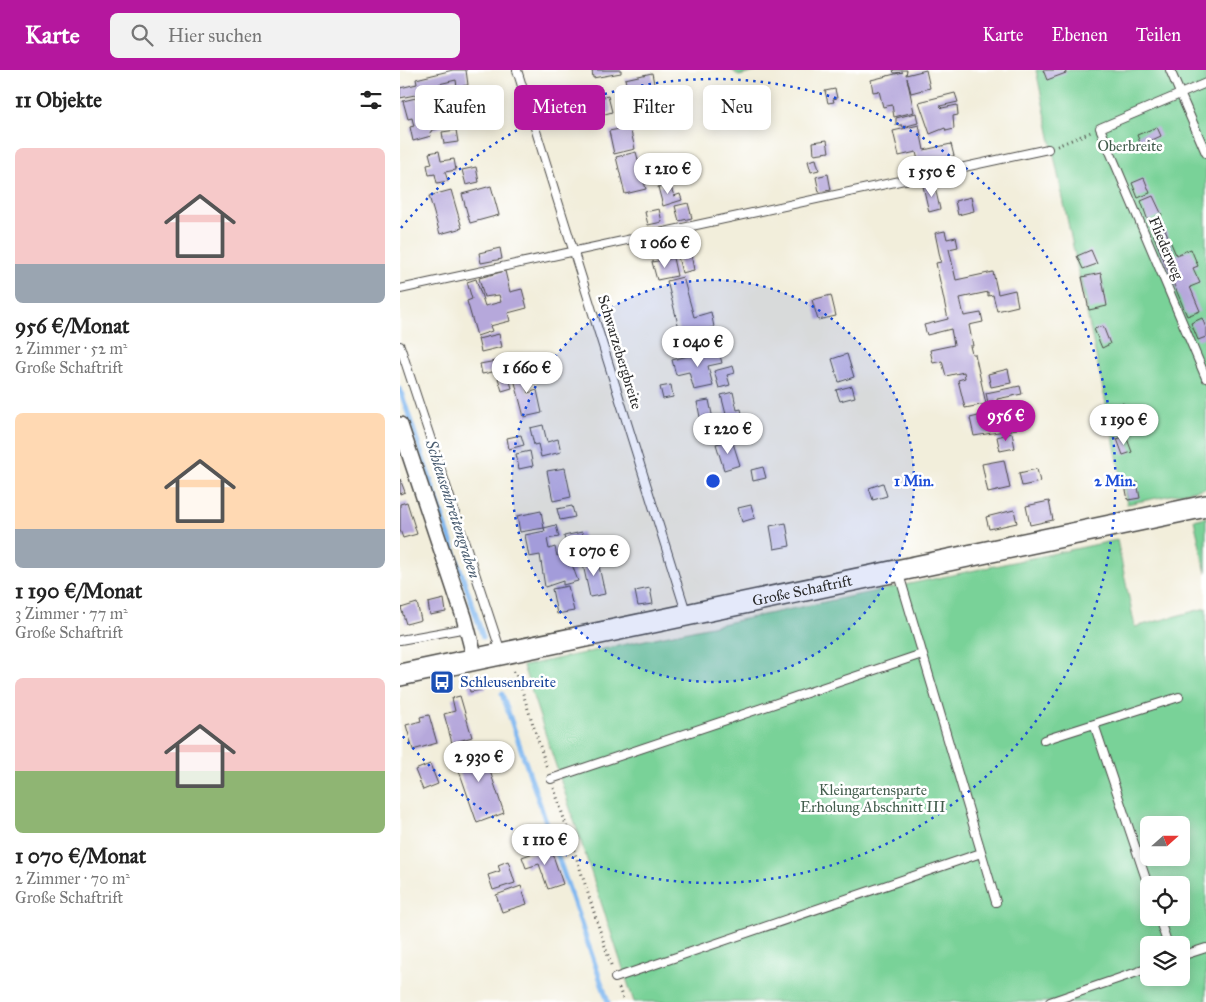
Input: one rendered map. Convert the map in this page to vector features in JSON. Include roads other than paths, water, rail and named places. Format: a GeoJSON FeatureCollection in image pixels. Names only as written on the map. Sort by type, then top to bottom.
{"type":"FeatureCollection","features":[{"type":"Feature","properties":{"kind":"street"},"geometry":{"type":"LineString","coordinates":[[400,425],[467,628],[475,659]]}},
{"type":"Feature","properties":{"kind":"street","name":"Große Schaftrift"},"geometry":{"type":"LineString","coordinates":[[400,675],[1206,506]]}},
{"type":"Feature","properties":{"kind":"lane","name":"Schwarzebergbreite"},"geometry":{"type":"LineString","coordinates":[[517,70],[687,614]]}},
{"type":"Feature","properties":{"kind":"lane"},"geometry":{"type":"LineString","coordinates":[[1170,70],[1206,153]]}},
{"type":"Feature","properties":{"kind":"lane"},"geometry":{"type":"LineString","coordinates":[[1180,94],[1206,83]]}},
{"type":"Feature","properties":{"kind":"lane","name":"Fliederweg"},"geometry":{"type":"LineString","coordinates":[[1180,94],[1100,128],[1206,378]]}},
{"type":"Feature","properties":{"kind":"lane"},"geometry":{"type":"LineString","coordinates":[[400,288],[1048,149]]}},
{"type":"Feature","properties":{"kind":"lane"},"geometry":{"type":"LineString","coordinates":[[400,348],[502,654]]}},
{"type":"Feature","properties":{"kind":"lane"},"geometry":{"type":"LineString","coordinates":[[898,570],[996,902]]}},
{"type":"Feature","properties":{"kind":"lane"},"geometry":{"type":"LineString","coordinates":[[400,640],[467,628]]}},
{"type":"Feature","properties":{"kind":"lane"},"geometry":{"type":"LineString","coordinates":[[551,779],[922,654]]}},
{"type":"Feature","properties":{"kind":"lane"},"geometry":{"type":"LineString","coordinates":[[1044,740],[1179,697]]}},
{"type":"Feature","properties":{"kind":"lane"},"geometry":{"type":"LineString","coordinates":[[1094,724],[1145,876]]}},
{"type":"Feature","properties":{"kind":"lane"},"geometry":{"type":"LineString","coordinates":[[616,978],[981,853]]}},
{"type":"Feature","properties":{"kind":"lane"},"geometry":{"type":"LineString","coordinates":[[1190,953],[1206,948]]}},
{"type":"Feature","properties":{"kind":"lane"},"geometry":{"type":"LineString","coordinates":[[1050,1002],[1140,971]]}},
{"type":"Feature","properties":{"kind":"waterway","name":"Schleusenbreitengraben"},"geometry":{"type":"LineString","coordinates":[[400,389],[483,637]]}},
{"type":"Feature","properties":{"kind":"waterway","name":"Schleusenbreitengraben"},"geometry":{"type":"LineString","coordinates":[[502,694],[608,1002]]}},
{"type":"Feature","properties":{"kind":"place","name":"Schleusenbreite"},"geometry":{"type":"Point","coordinates":[442,682]}},
{"type":"Feature","properties":{"kind":"park label","name":"Oberbreite"},"geometry":{"type":"Point","coordinates":[1130,146]}},
{"type":"Feature","properties":{"kind":"park label","name":"Kleingartensparte Erholung Abschnitt III"},"geometry":{"type":"Point","coordinates":[873,798]}}]}
